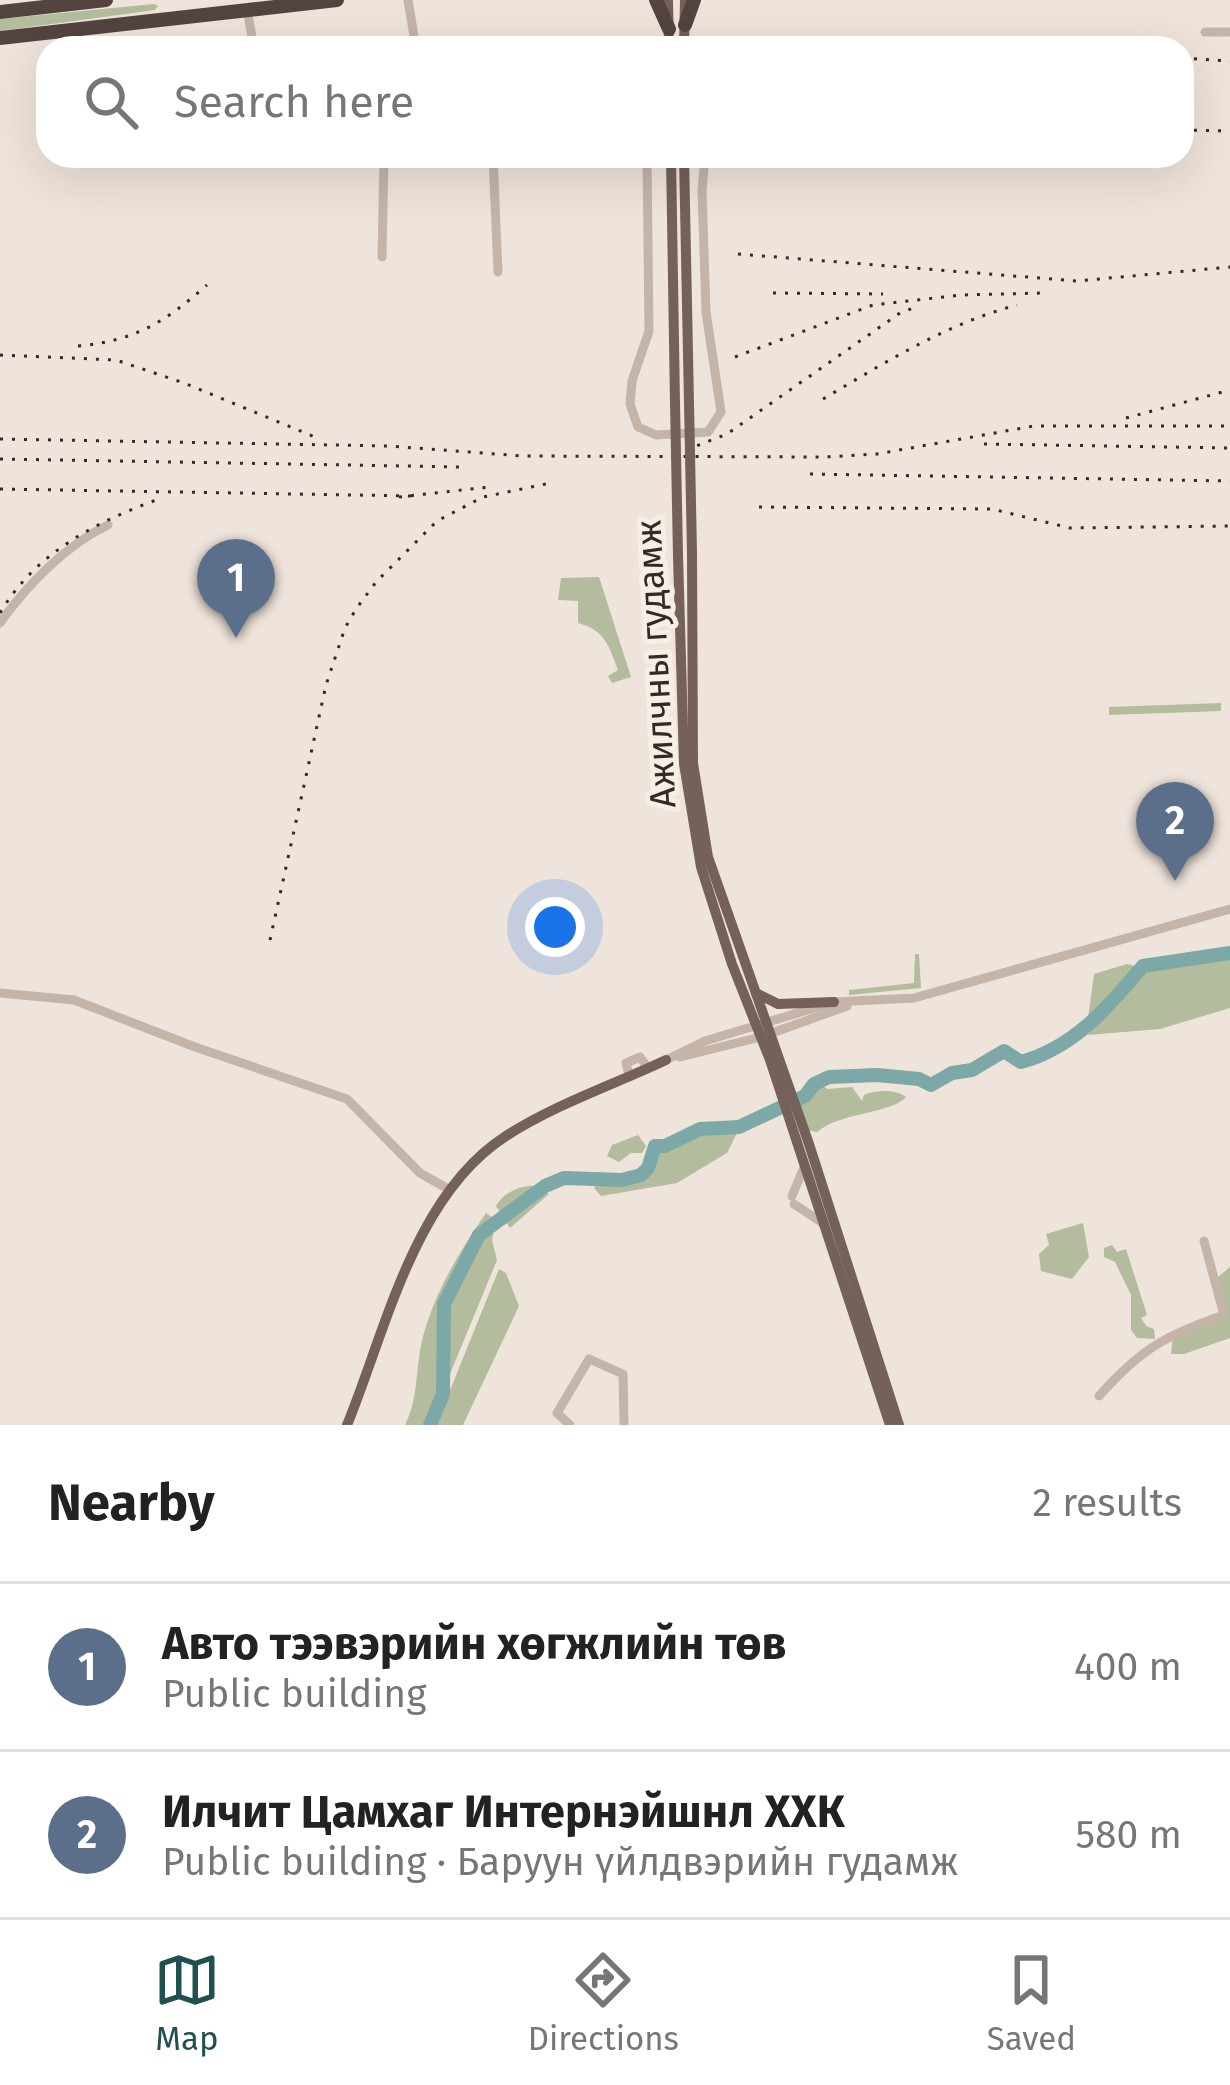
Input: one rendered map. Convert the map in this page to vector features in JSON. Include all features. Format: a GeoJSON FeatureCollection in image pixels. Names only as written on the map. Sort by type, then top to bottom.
{"type":"FeatureCollection","features":[{"type":"Feature","properties":{"kind":"highway"},"geometry":{"type":"LineString","coordinates":[[0,12],[106,0]]}},
{"type":"Feature","properties":{"kind":"highway"},"geometry":{"type":"LineString","coordinates":[[164,0],[167,18]]}},
{"type":"Feature","properties":{"kind":"highway"},"geometry":{"type":"LineString","coordinates":[[0,38],[337,0]]}},
{"type":"Feature","properties":{"kind":"highway"},"geometry":{"type":"LineString","coordinates":[[656,0],[677,27],[694,0]]}},
{"type":"Feature","properties":{"kind":"main road"},"geometry":{"type":"LineString","coordinates":[[668,0],[680,36]]}},
{"type":"Feature","properties":{"kind":"main road"},"geometry":{"type":"LineString","coordinates":[[674,36],[685,0]]}},
{"type":"Feature","properties":{"kind":"main road","name":"Ажилчны гудамж"},"geometry":{"type":"LineString","coordinates":[[671,168],[678,556],[701,867],[763,1030],[899,1425]]}},
{"type":"Feature","properties":{"kind":"main road","name":"Ажилчны гудамж"},"geometry":{"type":"LineString","coordinates":[[684,168],[692,794],[708,857],[756,994],[763,1030]]}},
{"type":"Feature","properties":{"kind":"main road"},"geometry":{"type":"LineString","coordinates":[[756,994],[778,1004],[834,1002]]}},
{"type":"Feature","properties":{"kind":"main road"},"geometry":{"type":"LineString","coordinates":[[347,1425],[391,1304],[450,1190],[505,1136],[666,1060]]}},
{"type":"Feature","properties":{"kind":"main road","name":"Ажилчны гудамж"},"geometry":{"type":"LineString","coordinates":[[803,1146],[805,1165],[890,1425]]}},
{"type":"Feature","properties":{"kind":"street"},"geometry":{"type":"LineString","coordinates":[[408,0],[414,36]]}},
{"type":"Feature","properties":{"kind":"street"},"geometry":{"type":"LineString","coordinates":[[247,10],[252,36]]}},
{"type":"Feature","properties":{"kind":"street"},"geometry":{"type":"LineString","coordinates":[[1205,32],[1230,32]]}},
{"type":"Feature","properties":{"kind":"street"},"geometry":{"type":"LineString","coordinates":[[382,257],[384,168]]}},
{"type":"Feature","properties":{"kind":"street"},"geometry":{"type":"LineString","coordinates":[[493,168],[497,272]]}},
{"type":"Feature","properties":{"kind":"street"},"geometry":{"type":"LineString","coordinates":[[647,168],[650,319],[630,404],[638,427],[656,435],[708,432],[721,412],[706,312],[704,168]]}},
{"type":"Feature","properties":{"kind":"street"},"geometry":{"type":"LineString","coordinates":[[0,623],[35,581],[88,534],[108,525]]}},
{"type":"Feature","properties":{"kind":"street"},"geometry":{"type":"LineString","coordinates":[[763,1030],[834,1002],[914,998],[1230,909]]}},
{"type":"Feature","properties":{"kind":"street"},"geometry":{"type":"LineString","coordinates":[[0,993],[74,1000],[346,1099],[420,1173],[450,1190]]}},
{"type":"Feature","properties":{"kind":"street"},"geometry":{"type":"LineString","coordinates":[[666,1060],[705,1041],[763,1030],[858,1002]]}},
{"type":"Feature","properties":{"kind":"street"},"geometry":{"type":"LineString","coordinates":[[805,1165],[793,1200],[824,1224]]}},
{"type":"Feature","properties":{"kind":"street"},"geometry":{"type":"LineString","coordinates":[[1099,1396],[1128,1364],[1172,1332],[1224,1316],[1204,1241]]}},
{"type":"Feature","properties":{"kind":"street"},"geometry":{"type":"LineString","coordinates":[[570,1425],[557,1413],[589,1359],[623,1374],[624,1425]]}},
{"type":"Feature","properties":{"kind":"green space"},"geometry":{"type":"Polygon","coordinates":[[[158,6],[155,10],[0,31],[0,19],[158,6]]]}},
{"type":"Feature","properties":{"kind":"green space"},"geometry":{"type":"Polygon","coordinates":[[[599,577],[631,677],[612,683],[608,676],[618,670],[605,640],[578,623],[578,601],[558,600],[561,578],[599,577]]]}},
{"type":"Feature","properties":{"kind":"green space"},"geometry":{"type":"Polygon","coordinates":[[[1221,703],[1221,711],[1109,715],[1109,707],[1221,703]]]}},
{"type":"Feature","properties":{"kind":"green space"},"geometry":{"type":"Polygon","coordinates":[[[915,954],[919,954],[921,988],[849,995],[849,990],[914,983],[915,954]]]}},
{"type":"Feature","properties":{"kind":"green space"},"geometry":{"type":"Polygon","coordinates":[[[1230,956],[1230,1008],[1160,1029],[1088,1035],[1147,968],[1230,956]]]}},
{"type":"Feature","properties":{"kind":"green space"},"geometry":{"type":"Polygon","coordinates":[[[1135,966],[1088,1018],[1094,974],[1135,966]]]}},
{"type":"Feature","properties":{"kind":"green space"},"geometry":{"type":"Polygon","coordinates":[[[819,1084],[828,1089],[852,1087],[862,1101],[864,1095],[879,1091],[906,1097],[817,1132],[806,1130],[800,1105],[819,1084]]]}},
{"type":"Feature","properties":{"kind":"green space"},"geometry":{"type":"Polygon","coordinates":[[[760,1113],[739,1129],[727,1153],[677,1183],[601,1196],[594,1188],[600,1176],[619,1178],[642,1171],[652,1144],[679,1147],[683,1138],[692,1138],[698,1131],[727,1133],[734,1123],[760,1113]]]}},
{"type":"Feature","properties":{"kind":"green space"},"geometry":{"type":"Polygon","coordinates":[[[638,1135],[646,1146],[642,1153],[631,1153],[619,1162],[607,1156],[612,1145],[638,1135]]]}},
{"type":"Feature","properties":{"kind":"green space"},"geometry":{"type":"Polygon","coordinates":[[[538,1186],[549,1194],[510,1228],[496,1206],[514,1190],[538,1186]]]}},
{"type":"Feature","properties":{"kind":"green space"},"geometry":{"type":"Polygon","coordinates":[[[486,1213],[496,1220],[492,1240],[497,1260],[429,1425],[405,1425],[433,1307],[486,1213]]]}},
{"type":"Feature","properties":{"kind":"green space"},"geometry":{"type":"Polygon","coordinates":[[[1083,1223],[1089,1257],[1072,1279],[1041,1271],[1039,1254],[1049,1245],[1046,1234],[1083,1223]]]}},
{"type":"Feature","properties":{"kind":"green space"},"geometry":{"type":"Polygon","coordinates":[[[1112,1245],[1117,1252],[1126,1249],[1147,1315],[1141,1318],[1154,1329],[1155,1339],[1137,1338],[1131,1330],[1131,1295],[1115,1262],[1104,1257],[1104,1248],[1112,1245]]]}},
{"type":"Feature","properties":{"kind":"green space"},"geometry":{"type":"Polygon","coordinates":[[[1230,1267],[1230,1338],[1171,1354],[1173,1335],[1225,1316],[1218,1277],[1230,1267]]]}},
{"type":"Feature","properties":{"kind":"green space"},"geometry":{"type":"Polygon","coordinates":[[[499,1269],[506,1273],[519,1306],[463,1425],[436,1425],[499,1269]]]}},
{"type":"Feature","properties":{"kind":"waterway"},"geometry":{"type":"LineString","coordinates":[[430,1425],[443,1394],[444,1304],[479,1235],[545,1186],[564,1178],[622,1180],[641,1175],[655,1146],[700,1129],[739,1127],[805,1096],[814,1084],[829,1077],[877,1075],[919,1079],[931,1085],[952,1073],[972,1070],[1004,1051],[1021,1062],[1074,1036],[1143,966],[1230,953]]}},
{"type":"Feature","properties":{"kind":"railway"},"geometry":{"type":"LineString","coordinates":[[1194,59],[1230,61]]}},
{"type":"Feature","properties":{"kind":"railway"},"geometry":{"type":"LineString","coordinates":[[1194,130],[1230,131]]}},
{"type":"Feature","properties":{"kind":"railway"},"geometry":{"type":"LineString","coordinates":[[738,254],[1077,281],[1230,267]]}},
{"type":"Feature","properties":{"kind":"railway"},"geometry":{"type":"LineString","coordinates":[[78,346],[116,340],[148,328],[207,285]]}},
{"type":"Feature","properties":{"kind":"railway"},"geometry":{"type":"LineString","coordinates":[[773,293],[883,294]]}},
{"type":"Feature","properties":{"kind":"railway"},"geometry":{"type":"LineString","coordinates":[[735,357],[873,305],[961,295],[1043,293]]}},
{"type":"Feature","properties":{"kind":"railway"},"geometry":{"type":"LineString","coordinates":[[823,399],[941,333],[1017,305]]}},
{"type":"Feature","properties":{"kind":"railway"},"geometry":{"type":"LineString","coordinates":[[686,450],[727,434],[900,313],[919,306]]}},
{"type":"Feature","properties":{"kind":"railway"},"geometry":{"type":"LineString","coordinates":[[0,355],[116,360],[315,437]]}},
{"type":"Feature","properties":{"kind":"railway"},"geometry":{"type":"LineString","coordinates":[[1126,418],[1230,390]]}},
{"type":"Feature","properties":{"kind":"railway"},"geometry":{"type":"LineString","coordinates":[[0,439],[389,446],[523,456],[825,457],[877,454],[1034,426],[1230,426]]}},
{"type":"Feature","properties":{"kind":"railway"},"geometry":{"type":"LineString","coordinates":[[984,444],[1230,448]]}},
{"type":"Feature","properties":{"kind":"railway"},"geometry":{"type":"LineString","coordinates":[[0,459],[462,467]]}},
{"type":"Feature","properties":{"kind":"railway"},"geometry":{"type":"LineString","coordinates":[[810,474],[1230,481]]}},
{"type":"Feature","properties":{"kind":"railway"},"geometry":{"type":"LineString","coordinates":[[270,940],[326,685],[356,609],[437,521],[483,497],[546,484]]}},
{"type":"Feature","properties":{"kind":"railway"},"geometry":{"type":"LineString","coordinates":[[399,497],[489,487]]}},
{"type":"Feature","properties":{"kind":"railway"},"geometry":{"type":"LineString","coordinates":[[0,489],[413,496]]}},
{"type":"Feature","properties":{"kind":"railway"},"geometry":{"type":"LineString","coordinates":[[0,613],[31,573],[70,541],[162,498]]}},
{"type":"Feature","properties":{"kind":"railway"},"geometry":{"type":"LineString","coordinates":[[759,507],[992,509],[1070,528],[1230,526]]}},
{"type":"Feature","properties":{"kind":"place","name":"Авто тээвэрийн хөгжлийн төв"},"geometry":{"type":"Point","coordinates":[236,638]}},
{"type":"Feature","properties":{"kind":"place","name":"Илчит Цамхаг Интернэйшнл ХХК"},"geometry":{"type":"Point","coordinates":[1175,881]}}]}
